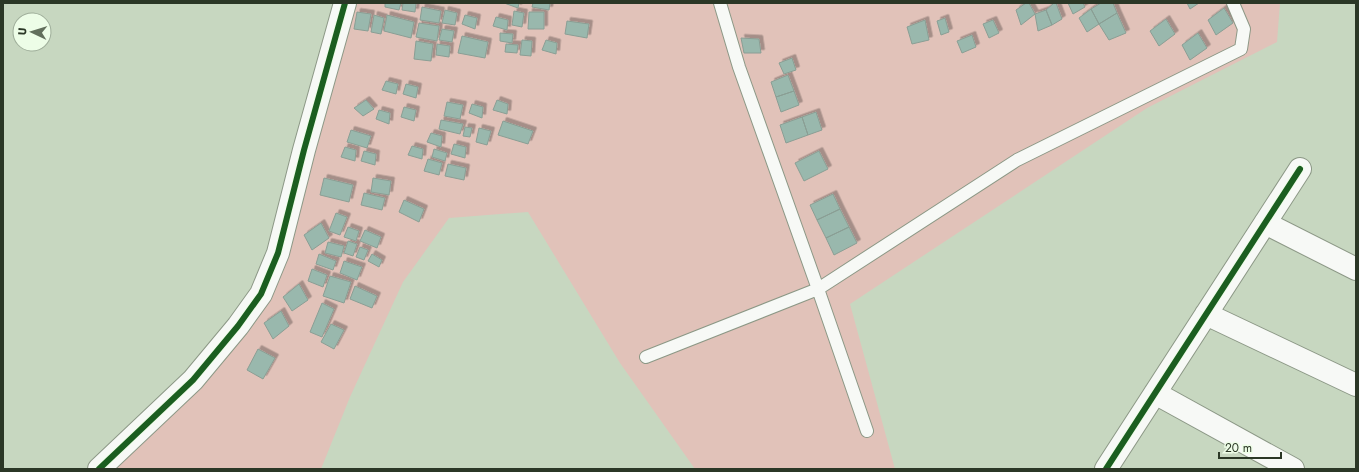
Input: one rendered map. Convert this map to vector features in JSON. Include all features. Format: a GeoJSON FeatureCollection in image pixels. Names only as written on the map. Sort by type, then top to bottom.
{"type":"FeatureCollection","features":[{"type":"Feature","properties":{"kind":"street"},"geometry":{"type":"LineString","coordinates":[[99,469],[193,380],[238,326],[261,294],[278,253],[304,150],[346,3]]}},
{"type":"Feature","properties":{"kind":"street"},"geometry":{"type":"LineString","coordinates":[[1106,469],[1300,169]]}},
{"type":"Feature","properties":{"kind":"street"},"geometry":{"type":"LineString","coordinates":[[1265,223],[1356,269]]}},
{"type":"Feature","properties":{"kind":"street"},"geometry":{"type":"LineString","coordinates":[[1206,314],[1356,385]]}},
{"type":"Feature","properties":{"kind":"street"},"geometry":{"type":"LineString","coordinates":[[1155,393],[1293,469]]}},
{"type":"Feature","properties":{"kind":"lane"},"geometry":{"type":"LineString","coordinates":[[720,3],[739,67],[818,288],[867,431]]}},
{"type":"Feature","properties":{"kind":"lane"},"geometry":{"type":"LineString","coordinates":[[646,357],[818,288],[1017,160],[1241,49],[1244,29],[1233,3]]}},
{"type":"Feature","properties":{"kind":"shaded area"},"geometry":{"type":"Polygon","coordinates":[[[357,3],[1280,3],[1277,42],[1147,108],[850,304],[895,469],[695,469],[620,363],[528,212],[449,218],[403,282],[350,397],[321,469],[115,469],[201,385],[244,333],[315,149],[357,3]]]}},
{"type":"Feature","properties":{"kind":"building"},"geometry":{"type":"Polygon","coordinates":[[[385,3],[401,3],[399,10],[385,7],[385,3]]]}},
{"type":"Feature","properties":{"kind":"building"},"geometry":{"type":"Polygon","coordinates":[[[403,3],[416,3],[415,12],[402,10],[403,3]]]}},
{"type":"Feature","properties":{"kind":"building"},"geometry":{"type":"Polygon","coordinates":[[[504,3],[519,3],[518,8],[504,3]]]}},
{"type":"Feature","properties":{"kind":"building"},"geometry":{"type":"Polygon","coordinates":[[[533,3],[550,3],[549,10],[532,7],[533,3]]]}},
{"type":"Feature","properties":{"kind":"building"},"geometry":{"type":"Polygon","coordinates":[[[1026,3],[1029,3],[1035,14],[1021,25],[1016,10],[1026,3]]]}},
{"type":"Feature","properties":{"kind":"building"},"geometry":{"type":"Polygon","coordinates":[[[1056,3],[1062,19],[1052,25],[1046,10],[1056,3]]]}},
{"type":"Feature","properties":{"kind":"building"},"geometry":{"type":"Polygon","coordinates":[[[1068,3],[1083,3],[1085,7],[1073,14],[1068,3]]]}},
{"type":"Feature","properties":{"kind":"building"},"geometry":{"type":"Polygon","coordinates":[[[1101,3],[1113,3],[1117,13],[1099,24],[1091,9],[1101,3]]]}},
{"type":"Feature","properties":{"kind":"building"},"geometry":{"type":"Polygon","coordinates":[[[1187,3],[1199,3],[1190,9],[1187,3]]]}},
{"type":"Feature","properties":{"kind":"building"},"geometry":{"type":"Polygon","coordinates":[[[422,7],[441,11],[439,23],[420,20],[422,7]]]}},
{"type":"Feature","properties":{"kind":"building"},"geometry":{"type":"Polygon","coordinates":[[[1224,8],[1233,23],[1216,35],[1208,20],[1224,8]]]}},
{"type":"Feature","properties":{"kind":"building"},"geometry":{"type":"Polygon","coordinates":[[[1091,9],[1099,24],[1087,32],[1079,18],[1091,9]]]}},
{"type":"Feature","properties":{"kind":"building"},"geometry":{"type":"Polygon","coordinates":[[[445,10],[457,13],[455,25],[442,23],[445,10]]]}},
{"type":"Feature","properties":{"kind":"building"},"geometry":{"type":"Polygon","coordinates":[[[1046,10],[1052,25],[1038,31],[1035,14],[1046,10]]]}},
{"type":"Feature","properties":{"kind":"building"},"geometry":{"type":"Polygon","coordinates":[[[514,11],[524,13],[522,27],[512,25],[514,11]]]}},
{"type":"Feature","properties":{"kind":"building"},"geometry":{"type":"Polygon","coordinates":[[[357,12],[371,14],[368,31],[354,29],[357,12]]]}},
{"type":"Feature","properties":{"kind":"building"},"geometry":{"type":"Polygon","coordinates":[[[529,12],[544,12],[544,29],[528,29],[529,12]]]}},
{"type":"Feature","properties":{"kind":"building"},"geometry":{"type":"Polygon","coordinates":[[[1117,13],[1126,33],[1109,40],[1099,24],[1117,13]]]}},
{"type":"Feature","properties":{"kind":"building"},"geometry":{"type":"Polygon","coordinates":[[[374,15],[384,18],[381,34],[371,32],[374,15]]]}},
{"type":"Feature","properties":{"kind":"building"},"geometry":{"type":"Polygon","coordinates":[[[387,15],[414,22],[411,38],[384,31],[387,15]]]}},
{"type":"Feature","properties":{"kind":"building"},"geometry":{"type":"Polygon","coordinates":[[[465,15],[477,18],[475,29],[462,24],[465,15]]]}},
{"type":"Feature","properties":{"kind":"building"},"geometry":{"type":"Polygon","coordinates":[[[496,17],[508,20],[507,30],[493,26],[496,17]]]}},
{"type":"Feature","properties":{"kind":"building"},"geometry":{"type":"Polygon","coordinates":[[[945,18],[949,32],[941,35],[937,21],[945,18]]]}},
{"type":"Feature","properties":{"kind":"building"},"geometry":{"type":"Polygon","coordinates":[[[1166,19],[1175,34],[1159,46],[1150,31],[1166,19]]]}},
{"type":"Feature","properties":{"kind":"building"},"geometry":{"type":"Polygon","coordinates":[[[925,20],[929,40],[912,44],[907,27],[925,20]]]}},
{"type":"Feature","properties":{"kind":"building"},"geometry":{"type":"Polygon","coordinates":[[[993,20],[999,33],[989,38],[983,24],[993,20]]]}},
{"type":"Feature","properties":{"kind":"building"},"geometry":{"type":"Polygon","coordinates":[[[567,21],[589,24],[587,38],[565,34],[567,21]]]}},
{"type":"Feature","properties":{"kind":"building"},"geometry":{"type":"Polygon","coordinates":[[[419,23],[439,26],[437,41],[416,37],[419,23]]]}},
{"type":"Feature","properties":{"kind":"building"},"geometry":{"type":"Polygon","coordinates":[[[442,29],[454,31],[452,42],[439,40],[442,29]]]}},
{"type":"Feature","properties":{"kind":"building"},"geometry":{"type":"Polygon","coordinates":[[[500,33],[513,34],[512,43],[500,41],[500,33]]]}},
{"type":"Feature","properties":{"kind":"building"},"geometry":{"type":"Polygon","coordinates":[[[1198,33],[1207,48],[1190,60],[1182,45],[1198,33]]]}},
{"type":"Feature","properties":{"kind":"building"},"geometry":{"type":"Polygon","coordinates":[[[972,35],[976,47],[962,53],[957,41],[972,35]]]}},
{"type":"Feature","properties":{"kind":"building"},"geometry":{"type":"Polygon","coordinates":[[[462,36],[488,42],[485,58],[458,53],[462,36]]]}},
{"type":"Feature","properties":{"kind":"building"},"geometry":{"type":"Polygon","coordinates":[[[741,38],[759,39],[761,53],[744,53],[741,38]]]}},
{"type":"Feature","properties":{"kind":"building"},"geometry":{"type":"Polygon","coordinates":[[[522,40],[532,41],[531,56],[520,55],[522,40]]]}},
{"type":"Feature","properties":{"kind":"building"},"geometry":{"type":"Polygon","coordinates":[[[546,40],[557,43],[556,54],[542,50],[546,40]]]}},
{"type":"Feature","properties":{"kind":"building"},"geometry":{"type":"Polygon","coordinates":[[[416,41],[433,44],[431,61],[414,59],[416,41]]]}},
{"type":"Feature","properties":{"kind":"building"},"geometry":{"type":"Polygon","coordinates":[[[437,44],[450,46],[449,57],[436,55],[437,44]]]}},
{"type":"Feature","properties":{"kind":"building"},"geometry":{"type":"Polygon","coordinates":[[[506,44],[518,45],[517,53],[505,52],[506,44]]]}},
{"type":"Feature","properties":{"kind":"building"},"geometry":{"type":"Polygon","coordinates":[[[792,58],[796,70],[784,74],[779,63],[792,58]]]}},
{"type":"Feature","properties":{"kind":"building"},"geometry":{"type":"Polygon","coordinates":[[[788,75],[794,91],[776,97],[771,82],[788,75]]]}},
{"type":"Feature","properties":{"kind":"building"},"geometry":{"type":"Polygon","coordinates":[[[386,81],[398,84],[396,94],[382,90],[386,81]]]}},
{"type":"Feature","properties":{"kind":"building"},"geometry":{"type":"Polygon","coordinates":[[[406,84],[418,87],[416,98],[403,94],[406,84]]]}},
{"type":"Feature","properties":{"kind":"building"},"geometry":{"type":"Polygon","coordinates":[[[794,91],[799,105],[781,112],[776,97],[794,91]]]}},
{"type":"Feature","properties":{"kind":"building"},"geometry":{"type":"Polygon","coordinates":[[[366,100],[374,109],[363,116],[354,108],[366,100]]]}},
{"type":"Feature","properties":{"kind":"building"},"geometry":{"type":"Polygon","coordinates":[[[497,100],[508,104],[507,114],[493,110],[497,100]]]}},
{"type":"Feature","properties":{"kind":"building"},"geometry":{"type":"Polygon","coordinates":[[[447,102],[463,105],[460,119],[444,116],[447,102]]]}},
{"type":"Feature","properties":{"kind":"building"},"geometry":{"type":"Polygon","coordinates":[[[472,104],[483,107],[482,118],[469,113],[472,104]]]}},
{"type":"Feature","properties":{"kind":"building"},"geometry":{"type":"Polygon","coordinates":[[[404,107],[416,110],[414,121],[401,117],[404,107]]]}},
{"type":"Feature","properties":{"kind":"building"},"geometry":{"type":"Polygon","coordinates":[[[379,110],[390,113],[389,124],[376,119],[379,110]]]}},
{"type":"Feature","properties":{"kind":"building"},"geometry":{"type":"Polygon","coordinates":[[[816,112],[822,130],[808,135],[802,117],[816,112]]]}},
{"type":"Feature","properties":{"kind":"building"},"geometry":{"type":"Polygon","coordinates":[[[802,117],[808,135],[786,143],[780,125],[802,117]]]}},
{"type":"Feature","properties":{"kind":"building"},"geometry":{"type":"Polygon","coordinates":[[[441,120],[463,124],[460,134],[439,129],[441,120]]]}},
{"type":"Feature","properties":{"kind":"building"},"geometry":{"type":"Polygon","coordinates":[[[503,121],[533,131],[528,144],[498,135],[503,121]]]}},
{"type":"Feature","properties":{"kind":"building"},"geometry":{"type":"Polygon","coordinates":[[[465,127],[472,128],[470,137],[463,136],[465,127]]]}},
{"type":"Feature","properties":{"kind":"building"},"geometry":{"type":"Polygon","coordinates":[[[479,128],[491,131],[487,145],[476,142],[479,128]]]}},
{"type":"Feature","properties":{"kind":"building"},"geometry":{"type":"Polygon","coordinates":[[[351,130],[371,136],[367,148],[347,142],[351,130]]]}},
{"type":"Feature","properties":{"kind":"building"},"geometry":{"type":"Polygon","coordinates":[[[431,133],[442,136],[441,147],[427,142],[431,133]]]}},
{"type":"Feature","properties":{"kind":"building"},"geometry":{"type":"Polygon","coordinates":[[[454,144],[466,147],[465,158],[451,154],[454,144]]]}},
{"type":"Feature","properties":{"kind":"building"},"geometry":{"type":"Polygon","coordinates":[[[412,146],[423,149],[422,159],[408,155],[412,146]]]}},
{"type":"Feature","properties":{"kind":"building"},"geometry":{"type":"Polygon","coordinates":[[[345,147],[356,150],[355,161],[341,157],[345,147]]]}},
{"type":"Feature","properties":{"kind":"building"},"geometry":{"type":"Polygon","coordinates":[[[434,149],[447,153],[445,161],[432,157],[434,149]]]}},
{"type":"Feature","properties":{"kind":"building"},"geometry":{"type":"Polygon","coordinates":[[[364,151],[376,154],[375,165],[361,161],[364,151]]]}},
{"type":"Feature","properties":{"kind":"building"},"geometry":{"type":"Polygon","coordinates":[[[819,151],[828,169],[804,181],[795,163],[819,151]]]}},
{"type":"Feature","properties":{"kind":"building"},"geometry":{"type":"Polygon","coordinates":[[[428,159],[442,163],[439,175],[424,171],[428,159]]]}},
{"type":"Feature","properties":{"kind":"building"},"geometry":{"type":"Polygon","coordinates":[[[448,164],[466,168],[464,180],[445,176],[448,164]]]}},
{"type":"Feature","properties":{"kind":"building"},"geometry":{"type":"Polygon","coordinates":[[[324,178],[353,185],[349,202],[320,195],[324,178]]]}},
{"type":"Feature","properties":{"kind":"building"},"geometry":{"type":"Polygon","coordinates":[[[373,178],[391,181],[389,195],[371,192],[373,178]]]}},
{"type":"Feature","properties":{"kind":"building"},"geometry":{"type":"Polygon","coordinates":[[[364,193],[385,198],[382,210],[361,205],[364,193]]]}},
{"type":"Feature","properties":{"kind":"building"},"geometry":{"type":"Polygon","coordinates":[[[833,194],[840,209],[817,220],[810,205],[833,194]]]}},
{"type":"Feature","properties":{"kind":"building"},"geometry":{"type":"Polygon","coordinates":[[[404,200],[424,209],[419,222],[399,212],[404,200]]]}},
{"type":"Feature","properties":{"kind":"building"},"geometry":{"type":"Polygon","coordinates":[[[840,209],[849,227],[826,238],[817,220],[840,209]]]}},
{"type":"Feature","properties":{"kind":"building"},"geometry":{"type":"Polygon","coordinates":[[[336,213],[347,217],[340,235],[329,231],[336,213]]]}},
{"type":"Feature","properties":{"kind":"building"},"geometry":{"type":"Polygon","coordinates":[[[321,223],[329,238],[312,250],[304,235],[321,223]]]}},
{"type":"Feature","properties":{"kind":"building"},"geometry":{"type":"Polygon","coordinates":[[[348,227],[359,231],[356,241],[344,237],[348,227]]]}},
{"type":"Feature","properties":{"kind":"building"},"geometry":{"type":"Polygon","coordinates":[[[849,227],[857,243],[834,255],[826,238],[849,227]]]}},
{"type":"Feature","properties":{"kind":"building"},"geometry":{"type":"Polygon","coordinates":[[[365,230],[381,237],[377,248],[360,241],[365,230]]]}},
{"type":"Feature","properties":{"kind":"building"},"geometry":{"type":"Polygon","coordinates":[[[348,241],[357,244],[353,256],[344,253],[348,241]]]}},
{"type":"Feature","properties":{"kind":"building"},"geometry":{"type":"Polygon","coordinates":[[[328,242],[344,246],[341,257],[325,253],[328,242]]]}},
{"type":"Feature","properties":{"kind":"building"},"geometry":{"type":"Polygon","coordinates":[[[360,247],[368,250],[364,260],[356,257],[360,247]]]}},
{"type":"Feature","properties":{"kind":"building"},"geometry":{"type":"Polygon","coordinates":[[[319,254],[336,261],[333,270],[316,264],[319,254]]]}},
{"type":"Feature","properties":{"kind":"building"},"geometry":{"type":"Polygon","coordinates":[[[372,254],[382,260],[379,267],[368,261],[372,254]]]}},
{"type":"Feature","properties":{"kind":"building"},"geometry":{"type":"Polygon","coordinates":[[[344,261],[362,267],[357,280],[340,273],[344,261]]]}},
{"type":"Feature","properties":{"kind":"building"},"geometry":{"type":"Polygon","coordinates":[[[312,269],[327,275],[323,287],[308,281],[312,269]]]}},
{"type":"Feature","properties":{"kind":"building"},"geometry":{"type":"Polygon","coordinates":[[[330,276],[351,282],[344,303],[323,296],[330,276]]]}},
{"type":"Feature","properties":{"kind":"building"},"geometry":{"type":"Polygon","coordinates":[[[299,284],[308,300],[292,311],[283,297],[299,284]]]}},
{"type":"Feature","properties":{"kind":"building"},"geometry":{"type":"Polygon","coordinates":[[[355,286],[377,296],[372,308],[350,299],[355,286]]]}},
{"type":"Feature","properties":{"kind":"building"},"geometry":{"type":"Polygon","coordinates":[[[322,303],[334,309],[322,337],[310,332],[322,303]]]}},
{"type":"Feature","properties":{"kind":"building"},"geometry":{"type":"Polygon","coordinates":[[[281,311],[289,326],[273,339],[264,323],[281,311]]]}},
{"type":"Feature","properties":{"kind":"building"},"geometry":{"type":"Polygon","coordinates":[[[331,324],[344,330],[334,349],[321,342],[331,324]]]}},
{"type":"Feature","properties":{"kind":"building"},"geometry":{"type":"Polygon","coordinates":[[[258,349],[275,358],[263,379],[247,370],[258,349]]]}},
{"type":"Feature","properties":{"kind":"cycle path"},"geometry":{"type":"LineString","coordinates":[[99,469],[193,380],[238,326],[261,294],[278,253],[304,150],[345,3]]}},
{"type":"Feature","properties":{"kind":"cycle path"},"geometry":{"type":"LineString","coordinates":[[1106,469],[1300,169]]}}]}
